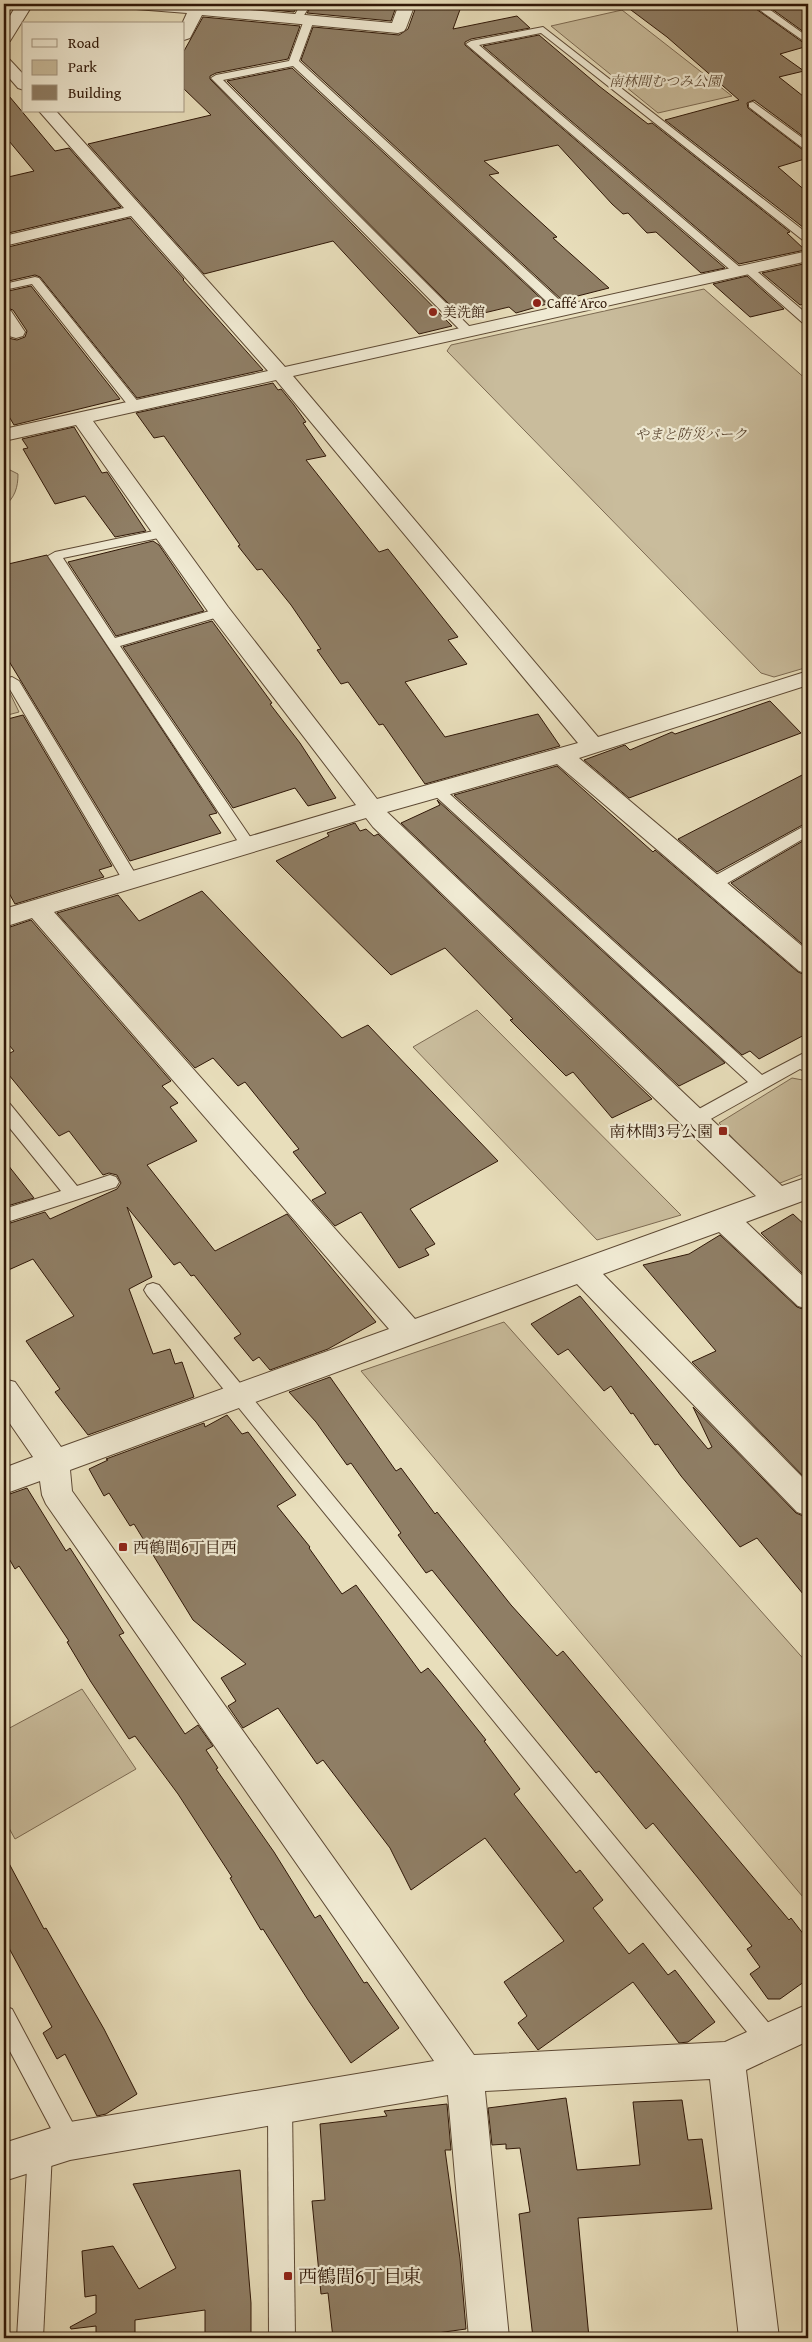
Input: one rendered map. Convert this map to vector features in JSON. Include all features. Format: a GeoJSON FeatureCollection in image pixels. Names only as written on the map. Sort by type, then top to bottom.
{"type":"FeatureCollection","features":[{"type":"Feature","properties":{"kind":"street"},"geometry":{"type":"LineString","coordinates":[[4,38],[25,4]]}},
{"type":"Feature","properties":{"kind":"street"},"geometry":{"type":"LineString","coordinates":[[136,4],[198,7],[398,28],[407,4]]}},
{"type":"Feature","properties":{"kind":"street"},"geometry":{"type":"LineString","coordinates":[[185,33],[198,7]]}},
{"type":"Feature","properties":{"kind":"street"},"geometry":{"type":"LineString","coordinates":[[4,63],[22,83]]}},
{"type":"Feature","properties":{"kind":"street"},"geometry":{"type":"LineString","coordinates":[[48,112],[281,374],[593,746]]}},
{"type":"Feature","properties":{"kind":"street"},"geometry":{"type":"LineString","coordinates":[[4,241],[136,210]]}},
{"type":"Feature","properties":{"kind":"street"},"geometry":{"type":"LineString","coordinates":[[4,435],[808,256]]}},
{"type":"Feature","properties":{"kind":"street"},"geometry":{"type":"LineString","coordinates":[[4,315],[16,332]]}},
{"type":"Feature","properties":{"kind":"street"},"geometry":{"type":"LineString","coordinates":[[80,418],[220,612],[370,809],[777,1199]]}},
{"type":"Feature","properties":{"kind":"street"},"geometry":{"type":"LineString","coordinates":[[4,918],[370,809],[562,756],[808,678]]}},
{"type":"Feature","properties":{"kind":"street"},"geometry":{"type":"LineString","coordinates":[[562,756],[808,965]]}},
{"type":"Feature","properties":{"kind":"street"},"geometry":{"type":"LineString","coordinates":[[37,908],[410,1333]]}},
{"type":"Feature","properties":{"kind":"street"},"geometry":{"type":"LineString","coordinates":[[4,1481],[808,1188]]}},
{"type":"Feature","properties":{"kind":"street"},"geometry":{"type":"LineString","coordinates":[[723,1218],[808,1298]]}},
{"type":"Feature","properties":{"kind":"street"},"geometry":{"type":"LineString","coordinates":[[581,1270],[808,1503]]}},
{"type":"Feature","properties":{"kind":"street"},"geometry":{"type":"LineString","coordinates":[[4,1391],[54,1462],[57,1495],[465,2074],[489,2338]]}},
{"type":"Feature","properties":{"kind":"street"},"geometry":{"type":"LineString","coordinates":[[4,2162],[55,2146],[465,2074],[726,2060],[808,2022]]}},
{"type":"Feature","properties":{"kind":"street"},"geometry":{"type":"LineString","coordinates":[[726,2060],[759,2338]]}},
{"type":"Feature","properties":{"kind":"lane"},"geometry":{"type":"LineString","coordinates":[[306,4],[293,60],[563,310]]}},
{"type":"Feature","properties":{"kind":"lane"},"geometry":{"type":"LineString","coordinates":[[756,4],[808,41]]}},
{"type":"Feature","properties":{"kind":"lane"},"geometry":{"type":"LineString","coordinates":[[808,239],[543,30],[471,44],[743,270],[808,321]]}},
{"type":"Feature","properties":{"kind":"lane"},"geometry":{"type":"LineString","coordinates":[[296,62],[216,78],[468,331]]}},
{"type":"Feature","properties":{"kind":"lane"},"geometry":{"type":"LineString","coordinates":[[753,105],[808,147]]}},
{"type":"Feature","properties":{"kind":"lane"},"geometry":{"type":"LineString","coordinates":[[4,288],[35,280],[135,406]]}},
{"type":"Feature","properties":{"kind":"lane"},"geometry":{"type":"LineString","coordinates":[[163,533],[55,556],[248,845]]}},
{"type":"Feature","properties":{"kind":"lane"},"geometry":{"type":"LineString","coordinates":[[112,644],[220,612]]}},
{"type":"Feature","properties":{"kind":"lane"},"geometry":{"type":"LineString","coordinates":[[4,683],[12,681],[131,880]]}},
{"type":"Feature","properties":{"kind":"lane"},"geometry":{"type":"LineString","coordinates":[[437,790],[760,1083]]}},
{"type":"Feature","properties":{"kind":"lane"},"geometry":{"type":"LineString","coordinates":[[713,884],[808,829]]}},
{"type":"Feature","properties":{"kind":"lane"},"geometry":{"type":"LineString","coordinates":[[694,1120],[802,1060],[808,1066]]}},
{"type":"Feature","properties":{"kind":"lane"},"geometry":{"type":"LineString","coordinates":[[4,1109],[74,1194]]}},
{"type":"Feature","properties":{"kind":"lane"},"geometry":{"type":"LineString","coordinates":[[4,1216],[110,1182]]}},
{"type":"Feature","properties":{"kind":"lane"},"geometry":{"type":"LineString","coordinates":[[153,1290],[768,2040]]}},
{"type":"Feature","properties":{"kind":"lane"},"geometry":{"type":"LineString","coordinates":[[4,2017],[55,2146],[30,2338]]}},
{"type":"Feature","properties":{"kind":"lane"},"geometry":{"type":"LineString","coordinates":[[280,2106],[282,2338]]}},
{"type":"Feature","properties":{"kind":"green space","name":"南林間むつみ公園"},"geometry":{"type":"Polygon","coordinates":[[[622,10],[732,96],[658,113],[551,26],[622,10]]]}},
{"type":"Feature","properties":{"kind":"green space","name":"やまと防災パーク"},"geometry":{"type":"Polygon","coordinates":[[[704,289],[808,381],[808,667],[774,677],[761,673],[447,351],[451,345],[704,289]]]}},
{"type":"Feature","properties":{"kind":"green space"},"geometry":{"type":"Polygon","coordinates":[[[4,467],[18,474],[15,492],[4,506],[4,467]]]}},
{"type":"Feature","properties":{"kind":"green space"},"geometry":{"type":"Polygon","coordinates":[[[8,689],[19,712],[4,716],[4,690],[8,689]]]}},
{"type":"Feature","properties":{"kind":"green space"},"geometry":{"type":"Polygon","coordinates":[[[477,1010],[681,1215],[597,1240],[413,1047],[477,1010]]]}},
{"type":"Feature","properties":{"kind":"green space"},"geometry":{"type":"Polygon","coordinates":[[[792,1078],[808,1081],[808,1172],[775,1185],[719,1123],[792,1078]]]}},
{"type":"Feature","properties":{"kind":"green space"},"geometry":{"type":"Polygon","coordinates":[[[504,1322],[808,1664],[808,1903],[361,1371],[504,1322]]]}},
{"type":"Feature","properties":{"kind":"green space"},"geometry":{"type":"Polygon","coordinates":[[[82,1689],[136,1769],[15,1839],[4,1819],[4,1731],[82,1689]]]}},
{"type":"Feature","properties":{"kind":"building"},"geometry":{"type":"Polygon","coordinates":[[[210,4],[299,4],[294,12],[210,4]]]}},
{"type":"Feature","properties":{"kind":"building"},"geometry":{"type":"Polygon","coordinates":[[[313,4],[397,4],[391,21],[307,13],[313,4]]]}},
{"type":"Feature","properties":{"kind":"building"},"geometry":{"type":"Polygon","coordinates":[[[417,4],[462,4],[453,29],[517,16],[530,28],[471,39],[465,42],[465,45],[725,268],[701,273],[656,232],[647,233],[628,213],[623,214],[558,145],[484,161],[499,173],[489,175],[557,237],[553,238],[609,288],[562,300],[301,60],[313,27],[399,35],[408,29],[417,4]]]}},
{"type":"Feature","properties":{"kind":"building"},"geometry":{"type":"Polygon","coordinates":[[[623,4],[749,4],[808,46],[780,54],[804,71],[779,77],[808,100],[808,140],[754,100],[747,103],[748,108],[808,152],[808,158],[778,167],[808,193],[808,227],[804,228],[665,120],[739,100],[667,37],[623,4]]]}},
{"type":"Feature","properties":{"kind":"building"},"geometry":{"type":"Polygon","coordinates":[[[765,4],[808,4],[808,35],[765,4]]]}},
{"type":"Feature","properties":{"kind":"building"},"geometry":{"type":"Polygon","coordinates":[[[203,17],[300,26],[288,59],[216,73],[210,76],[210,79],[452,326],[419,334],[333,241],[204,274],[88,144],[211,115],[185,90],[185,49],[203,17]]]}},
{"type":"Feature","properties":{"kind":"building"},"geometry":{"type":"Polygon","coordinates":[[[539,35],[599,86],[648,124],[652,123],[790,232],[787,233],[805,250],[739,264],[483,46],[539,35]]]}},
{"type":"Feature","properties":{"kind":"building"},"geometry":{"type":"Polygon","coordinates":[[[292,68],[547,304],[516,313],[509,307],[463,318],[227,81],[292,68]]]}},
{"type":"Feature","properties":{"kind":"building"},"geometry":{"type":"Polygon","coordinates":[[[4,90],[55,151],[69,148],[121,207],[4,234],[4,178],[34,171],[4,135],[4,90]]]}},
{"type":"Feature","properties":{"kind":"building"},"geometry":{"type":"Polygon","coordinates":[[[130,218],[263,370],[137,398],[40,277],[35,275],[4,282],[4,248],[130,218]]]}},
{"type":"Feature","properties":{"kind":"building"},"geometry":{"type":"Polygon","coordinates":[[[808,263],[808,303],[800,305],[762,273],[808,263]]]}},
{"type":"Feature","properties":{"kind":"building"},"geometry":{"type":"Polygon","coordinates":[[[747,276],[784,309],[750,317],[713,284],[747,276]]]}},
{"type":"Feature","properties":{"kind":"building"},"geometry":{"type":"Polygon","coordinates":[[[31,286],[120,399],[14,425],[4,408],[4,331],[8,338],[17,340],[25,337],[27,331],[13,310],[4,307],[4,292],[31,286]]]}},
{"type":"Feature","properties":{"kind":"building"},"geometry":{"type":"Polygon","coordinates":[[[273,383],[278,390],[281,389],[294,405],[306,422],[303,423],[326,456],[306,460],[379,552],[388,549],[458,637],[448,640],[467,664],[405,682],[445,737],[538,714],[560,746],[425,784],[383,724],[379,725],[348,682],[341,684],[317,650],[321,649],[291,605],[262,569],[257,570],[238,546],[240,545],[164,436],[154,438],[136,413],[273,383]]]}},
{"type":"Feature","properties":{"kind":"building"},"geometry":{"type":"Polygon","coordinates":[[[74,427],[102,473],[107,472],[146,531],[115,537],[85,496],[55,504],[23,449],[28,448],[22,439],[74,427]]]}},
{"type":"Feature","properties":{"kind":"building"},"geometry":{"type":"Polygon","coordinates":[[[153,541],[159,545],[204,611],[116,636],[68,562],[153,541]]]}},
{"type":"Feature","properties":{"kind":"building"},"geometry":{"type":"Polygon","coordinates":[[[47,555],[217,813],[209,815],[221,833],[130,861],[4,653],[4,565],[47,555]]]}},
{"type":"Feature","properties":{"kind":"building"},"geometry":{"type":"Polygon","coordinates":[[[212,621],[272,703],[270,704],[300,743],[336,798],[308,806],[295,788],[233,808],[123,647],[212,621]]]}},
{"type":"Feature","properties":{"kind":"building"},"geometry":{"type":"Polygon","coordinates":[[[770,701],[801,733],[629,798],[584,760],[625,745],[630,750],[672,732],[675,734],[770,701]]]}},
{"type":"Feature","properties":{"kind":"building"},"geometry":{"type":"Polygon","coordinates":[[[23,715],[112,866],[99,870],[104,877],[15,904],[4,884],[4,720],[23,715]]]}},
{"type":"Feature","properties":{"kind":"building"},"geometry":{"type":"Polygon","coordinates":[[[557,766],[653,852],[655,850],[798,972],[808,976],[808,1033],[759,1059],[750,1051],[742,1055],[454,795],[557,766]]]}},
{"type":"Feature","properties":{"kind":"building"},"geometry":{"type":"Polygon","coordinates":[[[808,772],[808,822],[717,872],[678,839],[808,772]]]}},
{"type":"Feature","properties":{"kind":"building"},"geometry":{"type":"Polygon","coordinates":[[[437,800],[725,1063],[679,1086],[401,823],[440,805],[437,800]]]}},
{"type":"Feature","properties":{"kind":"building"},"geometry":{"type":"Polygon","coordinates":[[[355,823],[360,831],[366,829],[374,836],[378,834],[652,1099],[612,1118],[573,1072],[566,1076],[510,1020],[513,1019],[445,948],[391,975],[276,861],[329,836],[327,833],[355,823]]]}},
{"type":"Feature","properties":{"kind":"building"},"geometry":{"type":"Polygon","coordinates":[[[808,838],[808,949],[731,883],[808,838]]]}},
{"type":"Feature","properties":{"kind":"building"},"geometry":{"type":"Polygon","coordinates":[[[202,891],[342,1038],[368,1025],[498,1161],[410,1209],[435,1244],[425,1249],[429,1255],[399,1268],[361,1212],[335,1226],[312,1200],[326,1193],[293,1152],[299,1149],[245,1082],[238,1086],[213,1058],[195,1068],[57,913],[118,895],[139,921],[202,891]]]}},
{"type":"Feature","properties":{"kind":"building"},"geometry":{"type":"Polygon","coordinates":[[[31,920],[171,1081],[162,1086],[178,1103],[170,1107],[197,1141],[147,1165],[215,1251],[287,1214],[376,1322],[328,1349],[270,1370],[259,1357],[253,1361],[234,1338],[241,1334],[194,1275],[191,1276],[180,1262],[174,1265],[127,1207],[152,1277],[129,1289],[153,1354],[170,1349],[175,1364],[182,1362],[194,1397],[88,1435],[55,1392],[60,1389],[26,1341],[74,1316],[33,1259],[4,1272],[4,1225],[45,1212],[50,1219],[117,1189],[121,1183],[117,1175],[109,1173],[103,1175],[69,1131],[59,1136],[4,1069],[4,1056],[14,1051],[4,1039],[4,929],[31,920]]]}},
{"type":"Feature","properties":{"kind":"building"},"geometry":{"type":"Polygon","coordinates":[[[4,1160],[34,1198],[4,1207],[4,1160]]]}},
{"type":"Feature","properties":{"kind":"building"},"geometry":{"type":"Polygon","coordinates":[[[793,1214],[808,1228],[808,1279],[761,1233],[793,1214]]]}},
{"type":"Feature","properties":{"kind":"building"},"geometry":{"type":"Polygon","coordinates":[[[720,1235],[797,1307],[808,1311],[808,1481],[692,1362],[716,1351],[643,1265],[689,1254],[720,1235]]]}},
{"type":"Feature","properties":{"kind":"building"},"geometry":{"type":"Polygon","coordinates":[[[580,1296],[708,1449],[712,1447],[693,1407],[796,1513],[808,1518],[808,1600],[757,1538],[740,1547],[681,1476],[658,1444],[655,1445],[611,1386],[604,1391],[568,1349],[558,1355],[531,1324],[580,1296]]]}},
{"type":"Feature","properties":{"kind":"building"},"geometry":{"type":"Polygon","coordinates":[[[330,1377],[396,1471],[401,1468],[435,1514],[437,1512],[511,1605],[557,1656],[563,1651],[789,1920],[791,1918],[808,1940],[808,1979],[780,1999],[768,1999],[750,1974],[760,1967],[747,1949],[752,1946],[698,1878],[653,1823],[646,1829],[599,1771],[596,1773],[432,1570],[426,1573],[398,1535],[401,1533],[351,1463],[347,1465],[316,1422],[289,1392],[330,1377]]]}},
{"type":"Feature","properties":{"kind":"building"},"geometry":{"type":"Polygon","coordinates":[[[227,1415],[242,1434],[248,1432],[296,1495],[277,1506],[310,1547],[342,1594],[356,1585],[421,1673],[428,1668],[439,1681],[486,1740],[484,1741],[520,1789],[514,1794],[576,1873],[580,1870],[603,1900],[593,1908],[629,1954],[643,1943],[668,1975],[675,1970],[715,2022],[688,2042],[679,2043],[633,1982],[538,2050],[518,2023],[527,2016],[504,1982],[564,1941],[485,1838],[411,1890],[390,1848],[323,1760],[317,1764],[278,1708],[243,1728],[228,1706],[236,1701],[221,1678],[246,1664],[193,1620],[134,1524],[130,1526],[109,1493],[104,1496],[89,1469],[108,1460],[106,1459],[204,1423],[205,1427],[227,1415]]]}},
{"type":"Feature","properties":{"kind":"building"},"geometry":{"type":"Polygon","coordinates":[[[27,1488],[66,1551],[70,1548],[79,1562],[124,1633],[119,1635],[185,1734],[198,1725],[213,1746],[206,1750],[218,1768],[216,1769],[274,1852],[315,1918],[320,1915],[364,1983],[367,1982],[399,2028],[351,2063],[263,1929],[261,1930],[230,1878],[232,1877],[178,1794],[135,1736],[129,1739],[91,1682],[67,1642],[69,1641],[19,1566],[15,1569],[4,1550],[4,1496],[27,1488]]]}},
{"type":"Feature","properties":{"kind":"building"},"geometry":{"type":"Polygon","coordinates":[[[4,1854],[44,1929],[46,1928],[104,2029],[137,2094],[106,2114],[97,2116],[65,2054],[57,2059],[43,2033],[52,2027],[4,1939],[4,1854]]]}},
{"type":"Feature","properties":{"kind":"building"},"geometry":{"type":"Polygon","coordinates":[[[566,2098],[577,2170],[640,2165],[633,2102],[682,2100],[688,2140],[702,2139],[712,2209],[578,2218],[589,2338],[533,2338],[519,2214],[530,2212],[520,2148],[506,2149],[506,2144],[492,2145],[488,2108],[566,2098]]]}},
{"type":"Feature","properties":{"kind":"building"},"geometry":{"type":"Polygon","coordinates":[[[447,2104],[451,2150],[445,2150],[460,2259],[466,2329],[401,2338],[333,2338],[328,2293],[321,2294],[312,2201],[325,2200],[320,2124],[387,2116],[384,2111],[447,2104]]]}},
{"type":"Feature","properties":{"kind":"building"},"geometry":{"type":"Polygon","coordinates":[[[240,2170],[251,2303],[251,2338],[205,2338],[205,2310],[135,2320],[135,2338],[96,2338],[96,2326],[71,2329],[70,2327],[96,2313],[96,2295],[85,2297],[82,2251],[113,2246],[139,2289],[176,2268],[133,2184],[240,2170]]]}},
{"type":"Feature","properties":{"kind":"place","name":"Caffé Arco"},"geometry":{"type":"Point","coordinates":[537,303]}},
{"type":"Feature","properties":{"kind":"place","name":"美洗館"},"geometry":{"type":"Point","coordinates":[433,312]}},
{"type":"Feature","properties":{"kind":"place","name":"南林間3号公園"},"geometry":{"type":"Point","coordinates":[723,1131]}},
{"type":"Feature","properties":{"kind":"place","name":"西鶴間6丁目西"},"geometry":{"type":"Point","coordinates":[123,1547]}},
{"type":"Feature","properties":{"kind":"place","name":"西鶴間6丁目東"},"geometry":{"type":"Point","coordinates":[288,2276]}}]}
